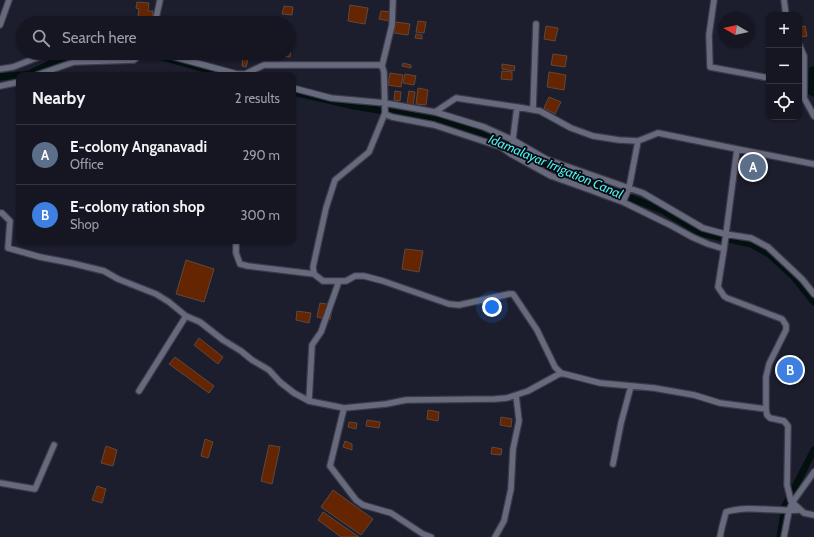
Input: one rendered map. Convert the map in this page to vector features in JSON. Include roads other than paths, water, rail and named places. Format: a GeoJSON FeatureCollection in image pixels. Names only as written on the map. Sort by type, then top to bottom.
{"type":"FeatureCollection","features":[{"type":"Feature","properties":{"kind":"street"},"geometry":{"type":"LineString","coordinates":[[0,25],[9,0]]}},
{"type":"Feature","properties":{"kind":"street"},"geometry":{"type":"LineString","coordinates":[[157,16],[160,0]]}},
{"type":"Feature","properties":{"kind":"street"},"geometry":{"type":"LineString","coordinates":[[314,274],[313,267],[326,208],[336,180],[369,152],[385,113],[384,72],[382,66],[392,25],[393,0]]}},
{"type":"Feature","properties":{"kind":"street"},"geometry":{"type":"LineString","coordinates":[[714,0],[709,35],[710,67],[766,77]]}},
{"type":"Feature","properties":{"kind":"street"},"geometry":{"type":"LineString","coordinates":[[784,0],[786,12]]}},
{"type":"Feature","properties":{"kind":"street"},"geometry":{"type":"LineString","coordinates":[[533,110],[536,24]]}},
{"type":"Feature","properties":{"kind":"street"},"geometry":{"type":"LineString","coordinates":[[801,48],[804,56],[802,84]]}},
{"type":"Feature","properties":{"kind":"street"},"geometry":{"type":"LineString","coordinates":[[0,69],[13,67],[31,60]]}},
{"type":"Feature","properties":{"kind":"street"},"geometry":{"type":"LineString","coordinates":[[46,72],[74,62],[134,60]]}},
{"type":"Feature","properties":{"kind":"street"},"geometry":{"type":"LineString","coordinates":[[186,60],[230,72]]}},
{"type":"Feature","properties":{"kind":"street"},"geometry":{"type":"LineString","coordinates":[[250,72],[264,65],[378,64],[382,66]]}},
{"type":"Feature","properties":{"kind":"street"},"geometry":{"type":"LineString","coordinates":[[0,86],[16,83]]}},
{"type":"Feature","properties":{"kind":"street"},"geometry":{"type":"LineString","coordinates":[[296,89],[330,98],[385,103],[435,112],[484,127],[512,140],[546,159],[643,193],[703,228],[725,234],[751,238],[768,247],[802,279],[814,294]]}},
{"type":"Feature","properties":{"kind":"street"},"geometry":{"type":"LineString","coordinates":[[435,112],[456,98],[540,111],[571,128],[593,136],[638,141],[658,133],[814,164]]}},
{"type":"Feature","properties":{"kind":"street"},"geometry":{"type":"LineString","coordinates":[[802,98],[814,116]]}},
{"type":"Feature","properties":{"kind":"street"},"geometry":{"type":"LineString","coordinates":[[511,154],[517,107]]}},
{"type":"Feature","properties":{"kind":"street"},"geometry":{"type":"LineString","coordinates":[[385,113],[387,116],[434,125],[502,147],[511,154],[551,176],[623,202],[692,237],[724,249]]}},
{"type":"Feature","properties":{"kind":"street"},"geometry":{"type":"LineString","coordinates":[[623,202],[629,188],[638,141]]}},
{"type":"Feature","properties":{"kind":"street"},"geometry":{"type":"LineString","coordinates":[[737,149],[718,287],[724,296],[782,319],[786,325],[786,330],[769,364],[766,377],[766,409],[767,415],[770,418],[784,421],[788,426],[787,485],[792,502],[804,513],[814,515]]}},
{"type":"Feature","properties":{"kind":"street"},"geometry":{"type":"LineString","coordinates":[[0,213],[2,213],[10,221],[8,248],[40,257],[104,271],[169,302],[186,316],[200,322],[223,340],[268,370],[294,393],[309,401],[344,408],[386,404],[406,400],[507,398],[528,391],[561,373]]}},
{"type":"Feature","properties":{"kind":"street"},"geometry":{"type":"LineString","coordinates":[[236,244],[236,253],[240,264],[314,274],[323,281],[346,281],[355,276],[364,276],[449,304],[459,305],[513,294],[536,330],[555,367],[561,373],[600,383],[654,388],[694,395],[720,403],[766,409]]}},
{"type":"Feature","properties":{"kind":"street"},"geometry":{"type":"LineString","coordinates":[[309,401],[312,345],[321,332],[339,281]]}},
{"type":"Feature","properties":{"kind":"street"},"geometry":{"type":"LineString","coordinates":[[139,391],[186,316]]}},
{"type":"Feature","properties":{"kind":"street"},"geometry":{"type":"LineString","coordinates":[[613,464],[621,422],[631,386]]}},
{"type":"Feature","properties":{"kind":"street"},"geometry":{"type":"LineString","coordinates":[[495,537],[504,521],[511,489],[513,449],[519,421],[516,395]]}},
{"type":"Feature","properties":{"kind":"street"},"geometry":{"type":"LineString","coordinates":[[344,408],[330,466],[356,500],[363,505],[391,513],[423,534],[431,537]]}},
{"type":"Feature","properties":{"kind":"street"},"geometry":{"type":"LineString","coordinates":[[0,483],[35,489],[54,445]]}},
{"type":"Feature","properties":{"kind":"street"},"geometry":{"type":"LineString","coordinates":[[784,537],[792,502],[814,472]]}},
{"type":"Feature","properties":{"kind":"street"},"geometry":{"type":"LineString","coordinates":[[720,537],[726,512],[736,509],[800,510]]}},
{"type":"Feature","properties":{"kind":"waterway","name":"Idamalayar Irrigation Canal"},"geometry":{"type":"LineString","coordinates":[[33,72],[54,62],[64,60]]}},
{"type":"Feature","properties":{"kind":"waterway","name":"Idamalayar Irrigation Canal"},"geometry":{"type":"LineString","coordinates":[[172,60],[215,72]]}},
{"type":"Feature","properties":{"kind":"waterway","name":"Idamalayar Irrigation Canal"},"geometry":{"type":"LineString","coordinates":[[0,77],[16,75]]}},
{"type":"Feature","properties":{"kind":"waterway","name":"Idamalayar Irrigation Canal"},"geometry":{"type":"LineString","coordinates":[[296,93],[354,106],[445,121],[503,142],[560,171],[662,210],[701,233],[751,244],[769,254],[794,277],[814,302]]}},
{"type":"Feature","properties":{"kind":"waterway","name":"Idamalayar Irrigation Canal"},"geometry":{"type":"LineString","coordinates":[[780,537],[785,506],[814,450]]}},
{"type":"Feature","properties":{"kind":"place","name":"E-colony Anganavadi"},"geometry":{"type":"Point","coordinates":[753,167]}},
{"type":"Feature","properties":{"kind":"place","name":"E-colony ration shop"},"geometry":{"type":"Point","coordinates":[790,370]}}]}
